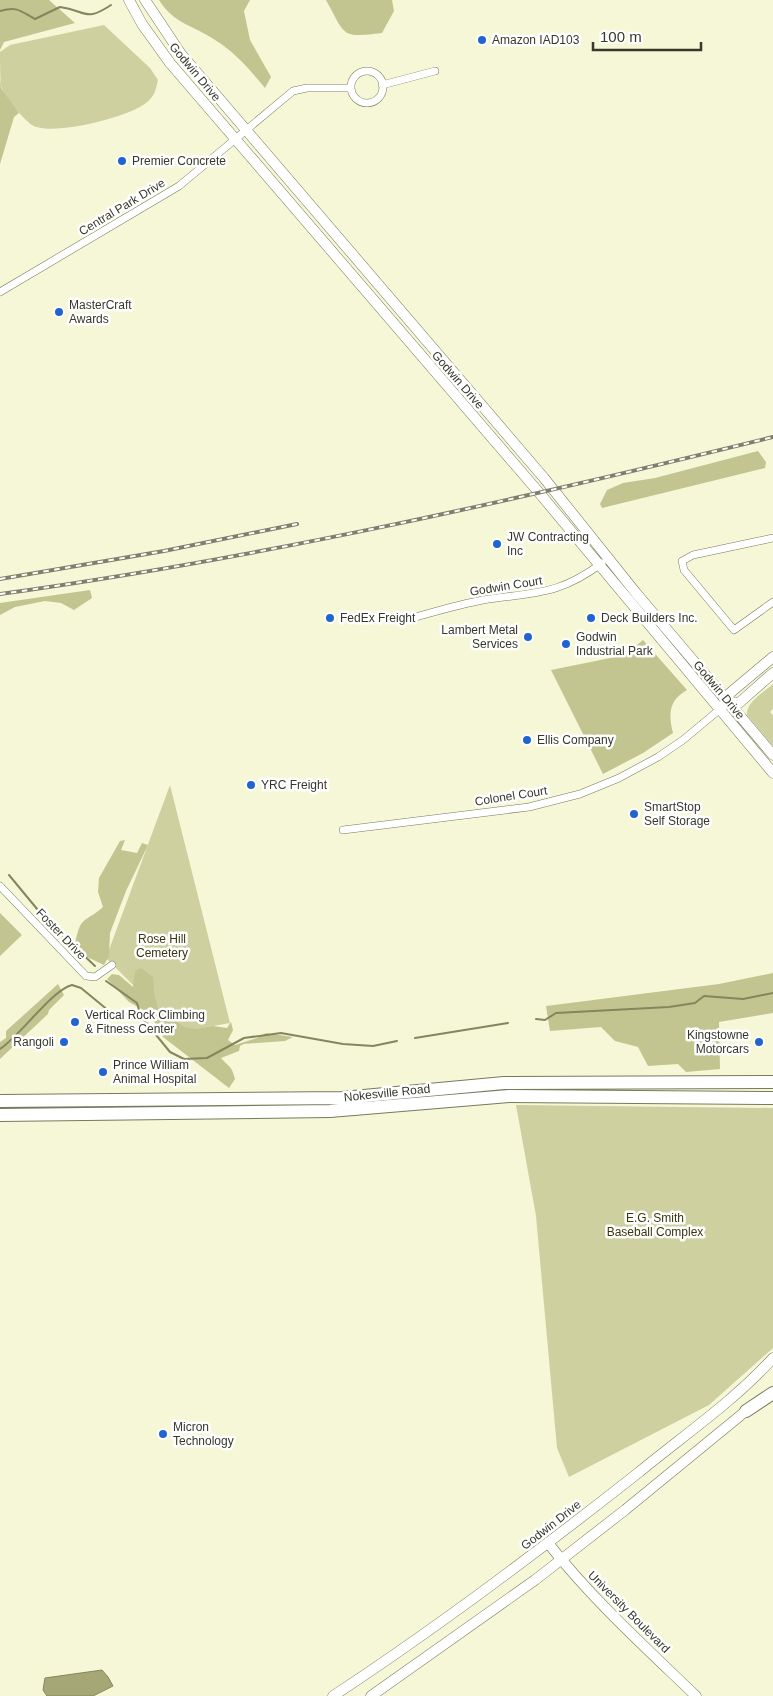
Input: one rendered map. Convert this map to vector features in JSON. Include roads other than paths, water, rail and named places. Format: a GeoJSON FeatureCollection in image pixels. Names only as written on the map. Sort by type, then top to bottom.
{"type":"FeatureCollection","features":[{"type":"Feature","properties":{"kind":"highway","name":"Nokesville Road"},"geometry":{"type":"LineString","coordinates":[[0,1101],[342,1098],[504,1083],[773,1082]]}},
{"type":"Feature","properties":{"kind":"highway","name":"Nokesville Road"},"geometry":{"type":"LineString","coordinates":[[0,1115],[330,1111],[509,1096],[773,1098]]}},
{"type":"Feature","properties":{"kind":"highway"},"geometry":{"type":"LineString","coordinates":[[746,1411],[773,1393]]}},
{"type":"Feature","properties":{"kind":"street","name":"Godwin Drive"},"geometry":{"type":"LineString","coordinates":[[129,0],[165,57],[539,493],[598,566],[773,773]]}},
{"type":"Feature","properties":{"kind":"street","name":"Godwin Drive"},"geometry":{"type":"LineString","coordinates":[[145,0],[181,54],[555,490],[608,558],[773,756]]}},
{"type":"Feature","properties":{"kind":"street"},"geometry":{"type":"LineString","coordinates":[[382,86],[435,71]]}},
{"type":"Feature","properties":{"kind":"street"},"geometry":{"type":"LineString","coordinates":[[368,72],[377,76],[382,86],[380,96],[367,103],[354,97],[351,88],[357,75],[368,72]]}},
{"type":"Feature","properties":{"kind":"street","name":"Central Park Drive"},"geometry":{"type":"LineString","coordinates":[[0,292],[179,186],[293,91],[307,88],[351,88]]}},
{"type":"Feature","properties":{"kind":"street"},"geometry":{"type":"LineString","coordinates":[[773,538],[693,555],[682,561],[684,570],[734,630],[773,602]]}},
{"type":"Feature","properties":{"kind":"street","name":"Godwin Court"},"geometry":{"type":"LineString","coordinates":[[401,621],[461,604],[537,594],[556,589],[572,583],[608,558]]}},
{"type":"Feature","properties":{"kind":"street"},"geometry":{"type":"LineString","coordinates":[[719,710],[728,702],[730,693],[773,657]]}},
{"type":"Feature","properties":{"kind":"street"},"geometry":{"type":"LineString","coordinates":[[728,702],[738,703],[773,674]]}},
{"type":"Feature","properties":{"kind":"street","name":"Colonel Court"},"geometry":{"type":"LineString","coordinates":[[342,830],[530,806],[580,794],[619,778],[658,757],[683,740],[719,710]]}},
{"type":"Feature","properties":{"kind":"street","name":"Foster Drive"},"geometry":{"type":"LineString","coordinates":[[0,886],[88,977],[95,977],[112,965]]}},
{"type":"Feature","properties":{"kind":"street","name":"Godwin Drive"},"geometry":{"type":"LineString","coordinates":[[332,1696],[438,1624],[548,1543],[726,1401],[773,1358]]}},
{"type":"Feature","properties":{"kind":"street"},"geometry":{"type":"LineString","coordinates":[[371,1696],[464,1632],[561,1560],[746,1411],[773,1385]]}},
{"type":"Feature","properties":{"kind":"street","name":"University Boulevard"},"geometry":{"type":"LineString","coordinates":[[548,1543],[601,1604],[696,1696]]}},
{"type":"Feature","properties":{"kind":"waterway"},"geometry":{"type":"LineString","coordinates":[[0,11],[15,9],[35,19],[60,7],[90,14],[111,5]]}},
{"type":"Feature","properties":{"kind":"waterway"},"geometry":{"type":"LineString","coordinates":[[9,875],[47,921]]}},
{"type":"Feature","properties":{"kind":"waterway"},"geometry":{"type":"LineString","coordinates":[[58,931],[95,966]]}},
{"type":"Feature","properties":{"kind":"waterway"},"geometry":{"type":"LineString","coordinates":[[106,981],[137,1003],[141,1017]]}},
{"type":"Feature","properties":{"kind":"waterway"},"geometry":{"type":"LineString","coordinates":[[0,1049],[55,995],[72,985],[81,988],[109,1011],[133,1015],[143,1019],[170,1052],[184,1059],[207,1058],[244,1038],[281,1033],[343,1044],[373,1046],[397,1041]]}},
{"type":"Feature","properties":{"kind":"waterway"},"geometry":{"type":"LineString","coordinates":[[536,1019],[545,1020],[556,1013],[669,1007],[695,1003],[704,996],[743,999],[773,993]]}},
{"type":"Feature","properties":{"kind":"waterway"},"geometry":{"type":"LineString","coordinates":[[415,1038],[508,1023]]}},
{"type":"Feature","properties":{"kind":"railway"},"geometry":{"type":"LineString","coordinates":[[0,594],[98,580],[388,526],[581,483],[773,437]]}},
{"type":"Feature","properties":{"kind":"railway"},"geometry":{"type":"LineString","coordinates":[[0,579],[164,551],[297,524]]}},
{"type":"Feature","properties":{"kind":"place","name":"Amazon IAD103"},"geometry":{"type":"Point","coordinates":[482,40]}},
{"type":"Feature","properties":{"kind":"place","name":"Premier Concrete"},"geometry":{"type":"Point","coordinates":[122,161]}},
{"type":"Feature","properties":{"kind":"place","name":"MasterCraft Awards"},"geometry":{"type":"Point","coordinates":[59,312]}},
{"type":"Feature","properties":{"kind":"place","name":"JW Contracting Inc"},"geometry":{"type":"Point","coordinates":[497,544]}},
{"type":"Feature","properties":{"kind":"place","name":"FedEx Freight"},"geometry":{"type":"Point","coordinates":[330,618]}},
{"type":"Feature","properties":{"kind":"place","name":"Deck Builders Inc."},"geometry":{"type":"Point","coordinates":[591,618]}},
{"type":"Feature","properties":{"kind":"place","name":"Lambert Metal Services"},"geometry":{"type":"Point","coordinates":[528,637]}},
{"type":"Feature","properties":{"kind":"place","name":"Godwin Industrial Park"},"geometry":{"type":"Point","coordinates":[566,644]}},
{"type":"Feature","properties":{"kind":"place","name":"Ellis Company"},"geometry":{"type":"Point","coordinates":[527,740]}},
{"type":"Feature","properties":{"kind":"place","name":"YRC Freight"},"geometry":{"type":"Point","coordinates":[251,785]}},
{"type":"Feature","properties":{"kind":"place","name":"SmartStop Self Storage"},"geometry":{"type":"Point","coordinates":[634,814]}},
{"type":"Feature","properties":{"kind":"place","name":"Vertical Rock Climbing & Fitness Center"},"geometry":{"type":"Point","coordinates":[75,1022]}},
{"type":"Feature","properties":{"kind":"place","name":"Rangoli"},"geometry":{"type":"Point","coordinates":[64,1042]}},
{"type":"Feature","properties":{"kind":"place","name":"Kingstowne Motorcars"},"geometry":{"type":"Point","coordinates":[759,1042]}},
{"type":"Feature","properties":{"kind":"place","name":"Prince William Animal Hospital"},"geometry":{"type":"Point","coordinates":[103,1072]}},
{"type":"Feature","properties":{"kind":"place","name":"Micron Technology"},"geometry":{"type":"Point","coordinates":[163,1434]}},
{"type":"Feature","properties":{"kind":"park label","name":"Rose Hill Cemetery"},"geometry":{"type":"Point","coordinates":[162,946]}},
{"type":"Feature","properties":{"kind":"park label","name":"E.G. Smith Baseball Complex"},"geometry":{"type":"Point","coordinates":[655,1225]}}]}
